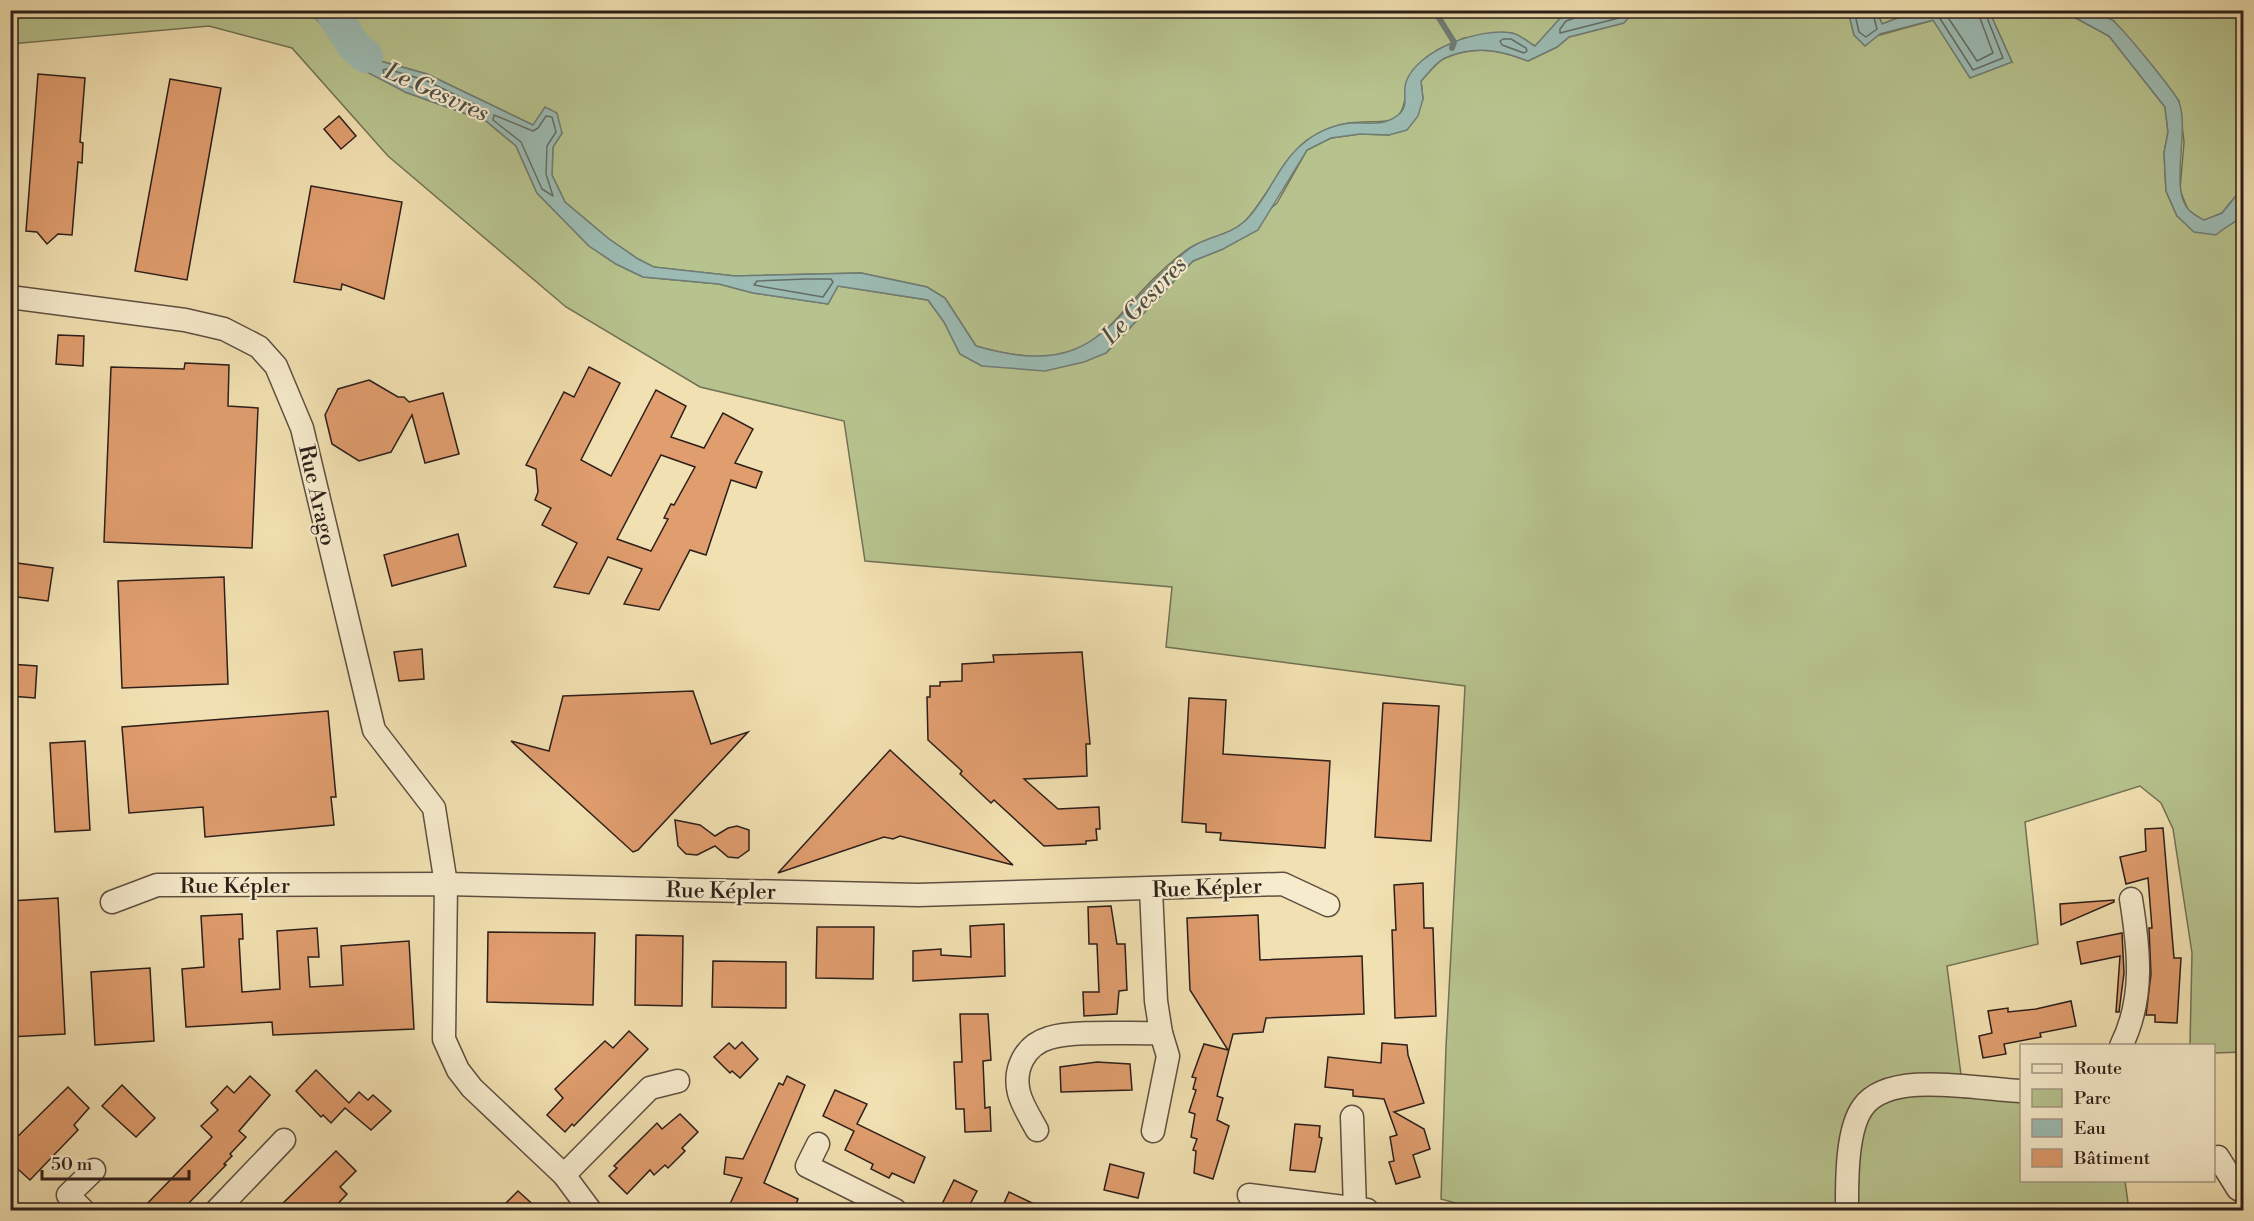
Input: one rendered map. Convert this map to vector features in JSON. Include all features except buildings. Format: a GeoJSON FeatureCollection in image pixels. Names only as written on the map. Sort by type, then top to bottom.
{"type":"FeatureCollection","features":[{"type":"Feature","properties":{"kind":"street","name":"Rue Arago"},"geometry":{"type":"LineString","coordinates":[[10,297],[185,320],[224,328],[259,347],[276,366],[302,428],[374,730],[434,808],[446,884],[444,1039],[458,1070],[472,1088],[564,1175],[590,1210]]}},
{"type":"Feature","properties":{"kind":"street","name":"Rue Képler"},"geometry":{"type":"LineString","coordinates":[[112,902],[157,885],[446,884],[918,895],[1283,885],[1328,905]]}},
{"type":"Feature","properties":{"kind":"street"},"geometry":{"type":"LineString","coordinates":[[1151,889],[1156,1001],[1161,1033],[1168,1056],[1153,1131]]}},
{"type":"Feature","properties":{"kind":"street"},"geometry":{"type":"LineString","coordinates":[[2122,1044],[2132,1014],[2139,980],[2140,957],[2131,899]]}},
{"type":"Feature","properties":{"kind":"street"},"geometry":{"type":"LineString","coordinates":[[1037,1130],[1019,1095],[1017,1080],[1018,1067],[1026,1053],[1039,1042],[1064,1036],[1161,1033]]}},
{"type":"Feature","properties":{"kind":"street"},"geometry":{"type":"LineString","coordinates":[[564,1175],[650,1088],[678,1081]]}},
{"type":"Feature","properties":{"kind":"street"},"geometry":{"type":"LineString","coordinates":[[1847,1210],[1855,1122],[1872,1095],[1895,1086],[1914,1085],[2020,1091]]}},
{"type":"Feature","properties":{"kind":"street"},"geometry":{"type":"LineString","coordinates":[[1249,1195],[1361,1210],[1352,1117]]}},
{"type":"Feature","properties":{"kind":"street"},"geometry":{"type":"LineString","coordinates":[[220,1210],[284,1140]]}},
{"type":"Feature","properties":{"kind":"street"},"geometry":{"type":"LineString","coordinates":[[818,1144],[807,1166],[895,1210]]}},
{"type":"Feature","properties":{"kind":"street"},"geometry":{"type":"LineString","coordinates":[[2218,1157],[2238,1190],[2244,1192]]}},
{"type":"Feature","properties":{"kind":"street"},"geometry":{"type":"LineString","coordinates":[[83,1210],[68,1196],[94,1170]]}},
{"type":"Feature","properties":{"kind":"green space"},"geometry":{"type":"Polygon","coordinates":[[[1848,10],[1854,35],[1880,35],[1934,20],[2012,62],[1989,11],[2063,11],[2109,36],[2165,107],[2168,132],[2164,153],[2166,191],[2177,216],[2221,226],[2236,221],[2243,214],[2243,1052],[2215,1053],[2215,1044],[2190,1044],[2192,953],[2173,829],[2161,803],[2140,786],[2025,822],[2038,944],[1947,966],[1964,1098],[2020,1100],[2020,1182],[2125,1182],[2129,1210],[1480,1210],[1441,1199],[1446,1047],[1465,686],[1166,647],[1172,587],[865,561],[844,421],[700,387],[566,307],[388,156],[292,48],[209,26],[11,44],[11,11],[309,11],[335,37],[405,92],[486,121],[516,146],[537,193],[589,246],[616,264],[643,277],[719,284],[753,293],[828,304],[838,286],[928,300],[944,322],[960,354],[982,366],[1106,353],[1193,261],[1223,249],[1277,203],[1307,150],[1331,138],[1360,134],[1389,135],[1423,99],[1421,81],[1435,65],[1445,58],[1466,51],[1487,50],[1528,61],[1557,47],[1569,37],[1623,23],[1634,11],[1848,10]]]}},
{"type":"Feature","properties":{"kind":"green space"},"geometry":{"type":"Polygon","coordinates":[[[331,11],[1613,11],[1577,12],[1549,32],[1535,46],[1512,33],[1464,38],[1437,50],[1406,83],[1402,110],[1397,116],[1391,120],[1338,125],[1307,140],[1292,155],[1253,212],[1240,226],[1192,246],[1157,275],[1098,336],[1077,349],[1051,356],[1019,355],[976,346],[945,298],[927,287],[861,273],[735,276],[653,267],[609,239],[565,202],[552,175],[553,147],[562,133],[533,125],[427,74],[373,59],[331,11]]]}},
{"type":"Feature","properties":{"kind":"green space"},"geometry":{"type":"Polygon","coordinates":[[[1877,11],[1916,11],[1882,24],[1877,11]]]}},
{"type":"Feature","properties":{"kind":"green space"},"geometry":{"type":"Polygon","coordinates":[[[2089,11],[2243,11],[2243,191],[2222,213],[2204,221],[2188,210],[2180,190],[2184,142],[2179,101],[2114,21],[2089,11]]]}},
{"type":"Feature","properties":{"kind":"water"},"geometry":{"type":"Polygon","coordinates":[[[309,11],[331,11],[373,59],[427,74],[533,125],[545,107],[557,113],[562,133],[553,147],[552,175],[565,202],[609,239],[654,267],[735,276],[861,273],[927,287],[945,298],[976,346],[1017,355],[1049,356],[1075,349],[1096,337],[1191,247],[1231,230],[1245,221],[1261,202],[1280,170],[1296,150],[1310,138],[1339,125],[1381,123],[1393,119],[1404,108],[1405,86],[1412,70],[1436,51],[1467,37],[1499,32],[1521,36],[1535,46],[1563,15],[1577,12],[1634,11],[1624,23],[1569,37],[1557,47],[1528,61],[1487,50],[1466,51],[1442,60],[1421,81],[1423,99],[1418,116],[1407,130],[1389,135],[1360,134],[1331,138],[1307,150],[1258,230],[1223,249],[1193,261],[1106,353],[1084,362],[1045,371],[982,366],[960,354],[944,322],[928,300],[838,286],[828,304],[753,293],[719,284],[643,277],[616,264],[589,246],[537,193],[516,146],[486,121],[405,92],[361,69],[309,11]]]}},
{"type":"Feature","properties":{"kind":"water"},"geometry":{"type":"Polygon","coordinates":[[[1848,11],[1877,11],[1882,24],[1916,11],[1989,11],[2012,62],[1970,78],[1933,20],[1880,34],[1865,46],[1854,35],[1848,11]]]}},
{"type":"Feature","properties":{"kind":"water"},"geometry":{"type":"Polygon","coordinates":[[[2063,11],[2088,12],[2106,17],[2112,20],[2136,46],[2179,102],[2182,114],[2180,175],[2183,201],[2189,210],[2204,220],[2222,213],[2243,191],[2242,211],[2238,219],[2216,235],[2194,232],[2177,216],[2166,191],[2164,153],[2168,132],[2165,107],[2109,36],[2063,11]]]}},
{"type":"Feature","properties":{"kind":"waterway","name":"Le Gesvres"},"geometry":{"type":"LineString","coordinates":[[331,10],[354,46],[366,56]]}},
{"type":"Feature","properties":{"kind":"waterway"},"geometry":{"type":"LineString","coordinates":[[1434,10],[1454,42],[1452,48]]}}]}
